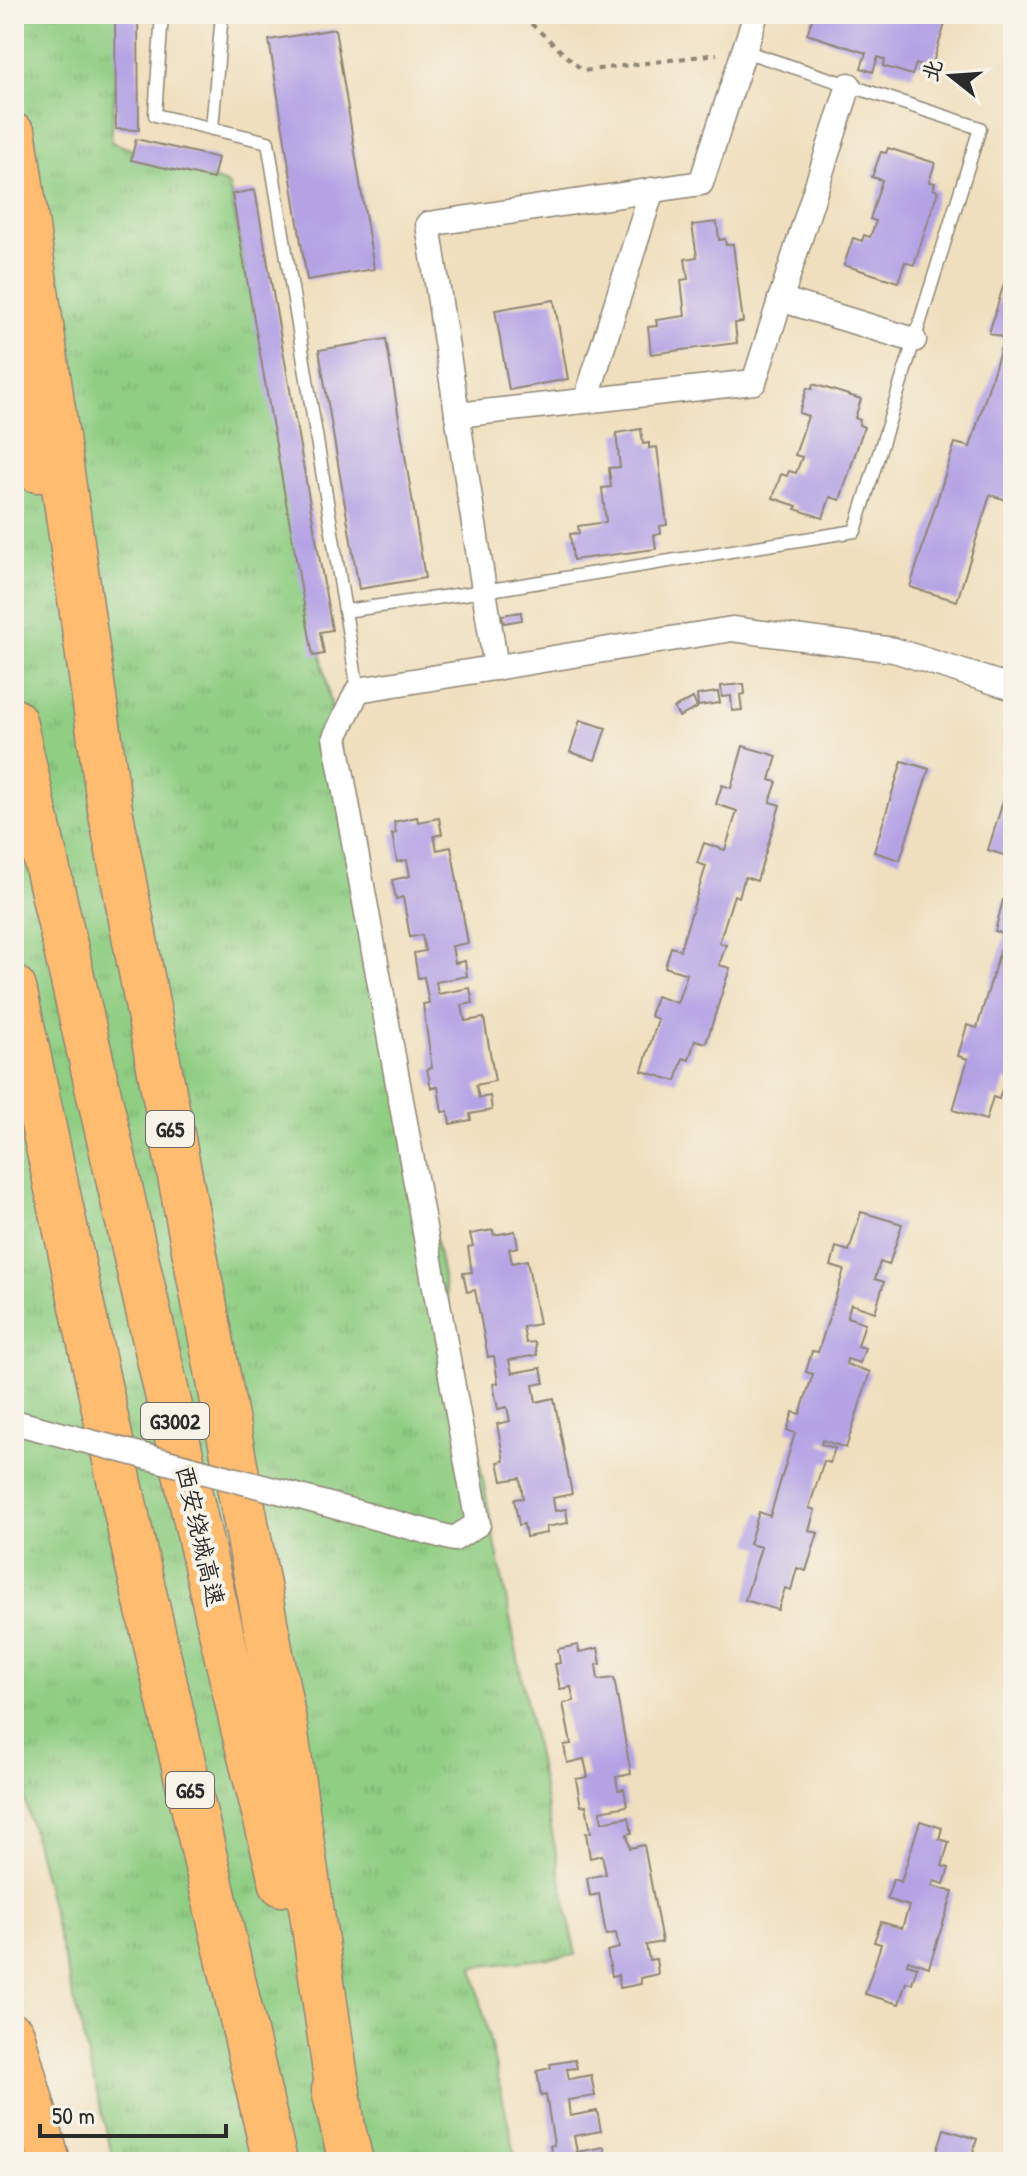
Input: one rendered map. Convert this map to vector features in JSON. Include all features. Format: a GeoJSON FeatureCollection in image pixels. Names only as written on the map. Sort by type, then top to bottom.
{"type":"FeatureCollection","features":[{"type":"Feature","properties":{"kind":"highway","name":"G65"},"geometry":{"type":"LineString","coordinates":[[14,136],[110,809],[285,1727],[342,2120]]}},
{"type":"Feature","properties":{"kind":"highway"},"geometry":{"type":"LineString","coordinates":[[14,366],[110,809]]}},
{"type":"Feature","properties":{"kind":"highway","name":"西安绕城高速"},"geometry":{"type":"LineString","coordinates":[[14,721],[244,1732],[351,2162]]}},
{"type":"Feature","properties":{"kind":"highway","name":"G65"},"geometry":{"type":"LineString","coordinates":[[14,988],[106,1418],[275,2162]]}},
{"type":"Feature","properties":{"kind":"highway"},"geometry":{"type":"LineString","coordinates":[[14,1103],[106,1418]]}},
{"type":"Feature","properties":{"kind":"highway"},"geometry":{"type":"LineString","coordinates":[[14,2034],[50,2162]]}},
{"type":"Feature","properties":{"kind":"street"},"geometry":{"type":"LineString","coordinates":[[496,668],[428,224],[701,183],[756,14]]}},
{"type":"Feature","properties":{"kind":"street"},"geometry":{"type":"LineString","coordinates":[[457,415],[754,382],[849,85]]}},
{"type":"Feature","properties":{"kind":"street"},"geometry":{"type":"LineString","coordinates":[[586,400],[652,190]]}},
{"type":"Feature","properties":{"kind":"street"},"geometry":{"type":"LineString","coordinates":[[780,299],[914,340]]}},
{"type":"Feature","properties":{"kind":"street"},"geometry":{"type":"LineString","coordinates":[[14,1422],[454,1539],[478,1524],[335,737],[358,690],[732,629],[894,650],[1013,688]]}},
{"type":"Feature","properties":{"kind":"lane"},"geometry":{"type":"LineString","coordinates":[[162,14],[155,115],[268,142],[358,690]]}},
{"type":"Feature","properties":{"kind":"lane"},"geometry":{"type":"LineString","coordinates":[[212,129],[222,14]]}},
{"type":"Feature","properties":{"kind":"lane"},"geometry":{"type":"LineString","coordinates":[[345,611],[855,531],[980,128],[744,51]]}},
{"type":"Feature","properties":{"kind":"path"},"geometry":{"type":"LineString","coordinates":[[525,14],[526,19],[583,71],[744,51]]}},
{"type":"Feature","properties":{"kind":"green space"},"geometry":{"type":"Polygon","coordinates":[[[14,14],[121,14],[111,142],[229,185],[576,1955],[473,1967],[517,2162],[114,2162],[14,1756],[14,14]]]}},
{"type":"Feature","properties":{"kind":"building"},"geometry":{"type":"Polygon","coordinates":[[[115,14],[138,14],[139,130],[116,129],[115,14]]]}},
{"type":"Feature","properties":{"kind":"building"},"geometry":{"type":"Polygon","coordinates":[[[814,14],[948,14],[931,69],[916,64],[912,75],[883,66],[885,60],[878,57],[873,72],[861,68],[866,53],[807,34],[814,14]]]}},
{"type":"Feature","properties":{"kind":"building"},"geometry":{"type":"Polygon","coordinates":[[[335,29],[374,269],[307,280],[269,40],[335,29]]]}},
{"type":"Feature","properties":{"kind":"building"},"geometry":{"type":"Polygon","coordinates":[[[136,139],[218,158],[213,179],[131,160],[136,139]]]}},
{"type":"Feature","properties":{"kind":"building"},"geometry":{"type":"Polygon","coordinates":[[[888,148],[935,163],[929,182],[935,183],[933,189],[938,191],[914,265],[905,262],[898,282],[844,265],[853,238],[862,241],[864,235],[870,237],[876,221],[870,219],[882,180],[872,177],[881,152],[886,153],[888,148]]]}},
{"type":"Feature","properties":{"kind":"building"},"geometry":{"type":"Polygon","coordinates":[[[255,190],[332,630],[320,632],[324,654],[313,656],[232,194],[255,190]]]}},
{"type":"Feature","properties":{"kind":"building"},"geometry":{"type":"Polygon","coordinates":[[[717,222],[719,240],[725,239],[726,245],[733,244],[743,322],[735,323],[737,343],[651,354],[648,327],[657,326],[656,320],[685,316],[681,280],[688,279],[685,259],[697,257],[692,225],[717,222]]]}},
{"type":"Feature","properties":{"kind":"building"},"geometry":{"type":"Polygon","coordinates":[[[1012,257],[1013,502],[990,495],[957,601],[910,587],[955,443],[970,447],[1004,338],[989,333],[1012,257]]]}},
{"type":"Feature","properties":{"kind":"building"},"geometry":{"type":"Polygon","coordinates":[[[554,300],[568,379],[509,390],[495,310],[554,300]]]}},
{"type":"Feature","properties":{"kind":"building"},"geometry":{"type":"Polygon","coordinates":[[[386,339],[425,578],[359,589],[319,350],[386,339]]]}},
{"type":"Feature","properties":{"kind":"building"},"geometry":{"type":"Polygon","coordinates":[[[813,384],[861,399],[855,418],[864,427],[840,500],[830,497],[823,518],[773,498],[781,474],[787,476],[789,471],[796,473],[802,457],[795,455],[808,416],[799,413],[807,388],[812,389],[813,384]]]}},
{"type":"Feature","properties":{"kind":"building"},"geometry":{"type":"Polygon","coordinates":[[[641,429],[643,444],[649,443],[649,448],[657,447],[667,525],[660,526],[661,534],[654,535],[656,549],[573,560],[570,534],[579,533],[578,526],[606,522],[602,488],[611,487],[609,468],[620,467],[616,433],[641,429]]]}},
{"type":"Feature","properties":{"kind":"building"},"geometry":{"type":"Polygon","coordinates":[[[521,612],[522,620],[504,623],[502,615],[521,612]]]}},
{"type":"Feature","properties":{"kind":"building"},"geometry":{"type":"Polygon","coordinates":[[[744,684],[745,694],[740,695],[742,710],[732,711],[731,696],[722,697],[721,686],[744,684]]]}},
{"type":"Feature","properties":{"kind":"building"},"geometry":{"type":"Polygon","coordinates":[[[718,692],[720,703],[698,706],[697,695],[718,692]]]}},
{"type":"Feature","properties":{"kind":"building"},"geometry":{"type":"Polygon","coordinates":[[[693,698],[697,708],[679,717],[674,708],[693,698]]]}},
{"type":"Feature","properties":{"kind":"building"},"geometry":{"type":"Polygon","coordinates":[[[580,720],[606,728],[595,760],[570,752],[580,720]]]}},
{"type":"Feature","properties":{"kind":"building"},"geometry":{"type":"Polygon","coordinates":[[[743,746],[777,756],[770,780],[777,782],[770,802],[780,805],[757,881],[745,877],[739,897],[734,895],[719,943],[726,945],[719,965],[730,968],[706,1043],[695,1040],[689,1060],[683,1058],[676,1081],[642,1071],[658,1019],[650,1016],[656,996],[677,1003],[687,974],[665,967],[671,947],[680,950],[706,866],[697,863],[704,843],[725,850],[737,811],[716,804],[722,785],[731,788],[743,746]]]}},
{"type":"Feature","properties":{"kind":"building"},"geometry":{"type":"Polygon","coordinates":[[[902,761],[929,769],[900,860],[874,852],[902,761]]]}},
{"type":"Feature","properties":{"kind":"building"},"geometry":{"type":"Polygon","coordinates":[[[1013,772],[1013,858],[988,850],[1013,772]]]}},
{"type":"Feature","properties":{"kind":"building"},"geometry":{"type":"Polygon","coordinates":[[[417,817],[418,822],[439,818],[442,834],[434,836],[437,850],[451,847],[468,943],[452,946],[455,963],[465,961],[467,976],[436,982],[438,994],[470,988],[473,1003],[462,1005],[465,1021],[484,1018],[495,1081],[476,1085],[479,1098],[490,1096],[492,1110],[470,1114],[471,1120],[450,1124],[448,1111],[442,1112],[438,1087],[431,1088],[427,1069],[432,1068],[423,1004],[429,1003],[424,977],[418,978],[414,953],[425,951],[422,935],[410,937],[403,897],[396,899],[392,880],[410,876],[407,860],[397,862],[392,834],[396,833],[394,822],[417,817]]]}},
{"type":"Feature","properties":{"kind":"building"},"geometry":{"type":"Polygon","coordinates":[[[1003,900],[1013,903],[1013,1082],[1005,1079],[999,1099],[993,1097],[986,1120],[953,1110],[968,1059],[958,1056],[967,1025],[977,1028],[1005,934],[995,931],[1003,900]]]}},
{"type":"Feature","properties":{"kind":"building"},"geometry":{"type":"Polygon","coordinates":[[[861,1212],[902,1224],[889,1265],[880,1262],[875,1279],[884,1282],[875,1312],[851,1304],[847,1317],[865,1323],[858,1346],[865,1348],[860,1363],[847,1359],[846,1364],[870,1372],[846,1448],[822,1440],[821,1444],[835,1448],[830,1463],[824,1461],[809,1508],[815,1510],[809,1530],[818,1533],[806,1571],[797,1568],[791,1590],[785,1588],[778,1610],[745,1600],[761,1547],[749,1544],[759,1512],[770,1516],[795,1433],[787,1430],[793,1412],[800,1414],[813,1374],[806,1372],[812,1351],[818,1352],[844,1270],[831,1266],[836,1247],[849,1251],[861,1212]]]}},
{"type":"Feature","properties":{"kind":"building"},"geometry":{"type":"Polygon","coordinates":[[[493,1230],[494,1235],[515,1231],[518,1247],[509,1249],[512,1263],[527,1260],[539,1324],[523,1327],[526,1343],[535,1342],[537,1355],[509,1360],[512,1373],[541,1368],[544,1383],[533,1385],[536,1402],[554,1398],[572,1494],[553,1498],[555,1511],[566,1509],[568,1523],[546,1527],[547,1533],[526,1537],[524,1524],[519,1525],[514,1499],[523,1498],[520,1478],[502,1481],[498,1462],[504,1461],[497,1424],[510,1421],[507,1407],[498,1409],[493,1384],[498,1383],[494,1356],[488,1357],[475,1290],[467,1292],[463,1273],[472,1272],[468,1247],[473,1246],[470,1234],[493,1230]]]}},
{"type":"Feature","properties":{"kind":"building"},"geometry":{"type":"Polygon","coordinates":[[[578,1645],[579,1652],[598,1648],[601,1664],[596,1665],[598,1680],[614,1678],[631,1774],[616,1777],[618,1790],[624,1789],[627,1806],[600,1811],[602,1822],[629,1817],[632,1833],[627,1834],[630,1848],[644,1845],[662,1942],[646,1945],[649,1960],[656,1959],[658,1974],[640,1978],[641,1984],[620,1988],[618,1975],[612,1976],[607,1951],[619,1948],[616,1933],[606,1935],[599,1894],[590,1896],[587,1878],[606,1874],[602,1855],[590,1858],[586,1833],[591,1832],[586,1805],[581,1806],[576,1779],[588,1777],[584,1759],[567,1763],[564,1745],[571,1744],[563,1703],[574,1701],[571,1687],[560,1689],[555,1664],[560,1663],[558,1649],[578,1645]]]}},
{"type":"Feature","properties":{"kind":"building"},"geometry":{"type":"Polygon","coordinates":[[[920,1821],[942,1828],[939,1839],[949,1842],[942,1866],[949,1868],[944,1884],[934,1881],[932,1886],[953,1892],[929,1967],[908,1960],[907,1964],[917,1967],[912,1983],[906,1982],[899,2004],[865,1994],[881,1944],[874,1942],[881,1922],[902,1928],[909,1906],[887,1899],[893,1879],[901,1882],[920,1821]]]}},
{"type":"Feature","properties":{"kind":"building"},"geometry":{"type":"Polygon","coordinates":[[[575,2060],[577,2068],[567,2069],[569,2079],[591,2075],[595,2096],[568,2100],[570,2116],[597,2111],[601,2131],[574,2136],[577,2152],[604,2147],[606,2162],[553,2162],[550,2146],[554,2145],[546,2095],[541,2096],[537,2071],[551,2068],[550,2064],[575,2060]]]}},
{"type":"Feature","properties":{"kind":"building"},"geometry":{"type":"Polygon","coordinates":[[[944,2129],[977,2139],[970,2162],[934,2162],[944,2129]]]}}]}
